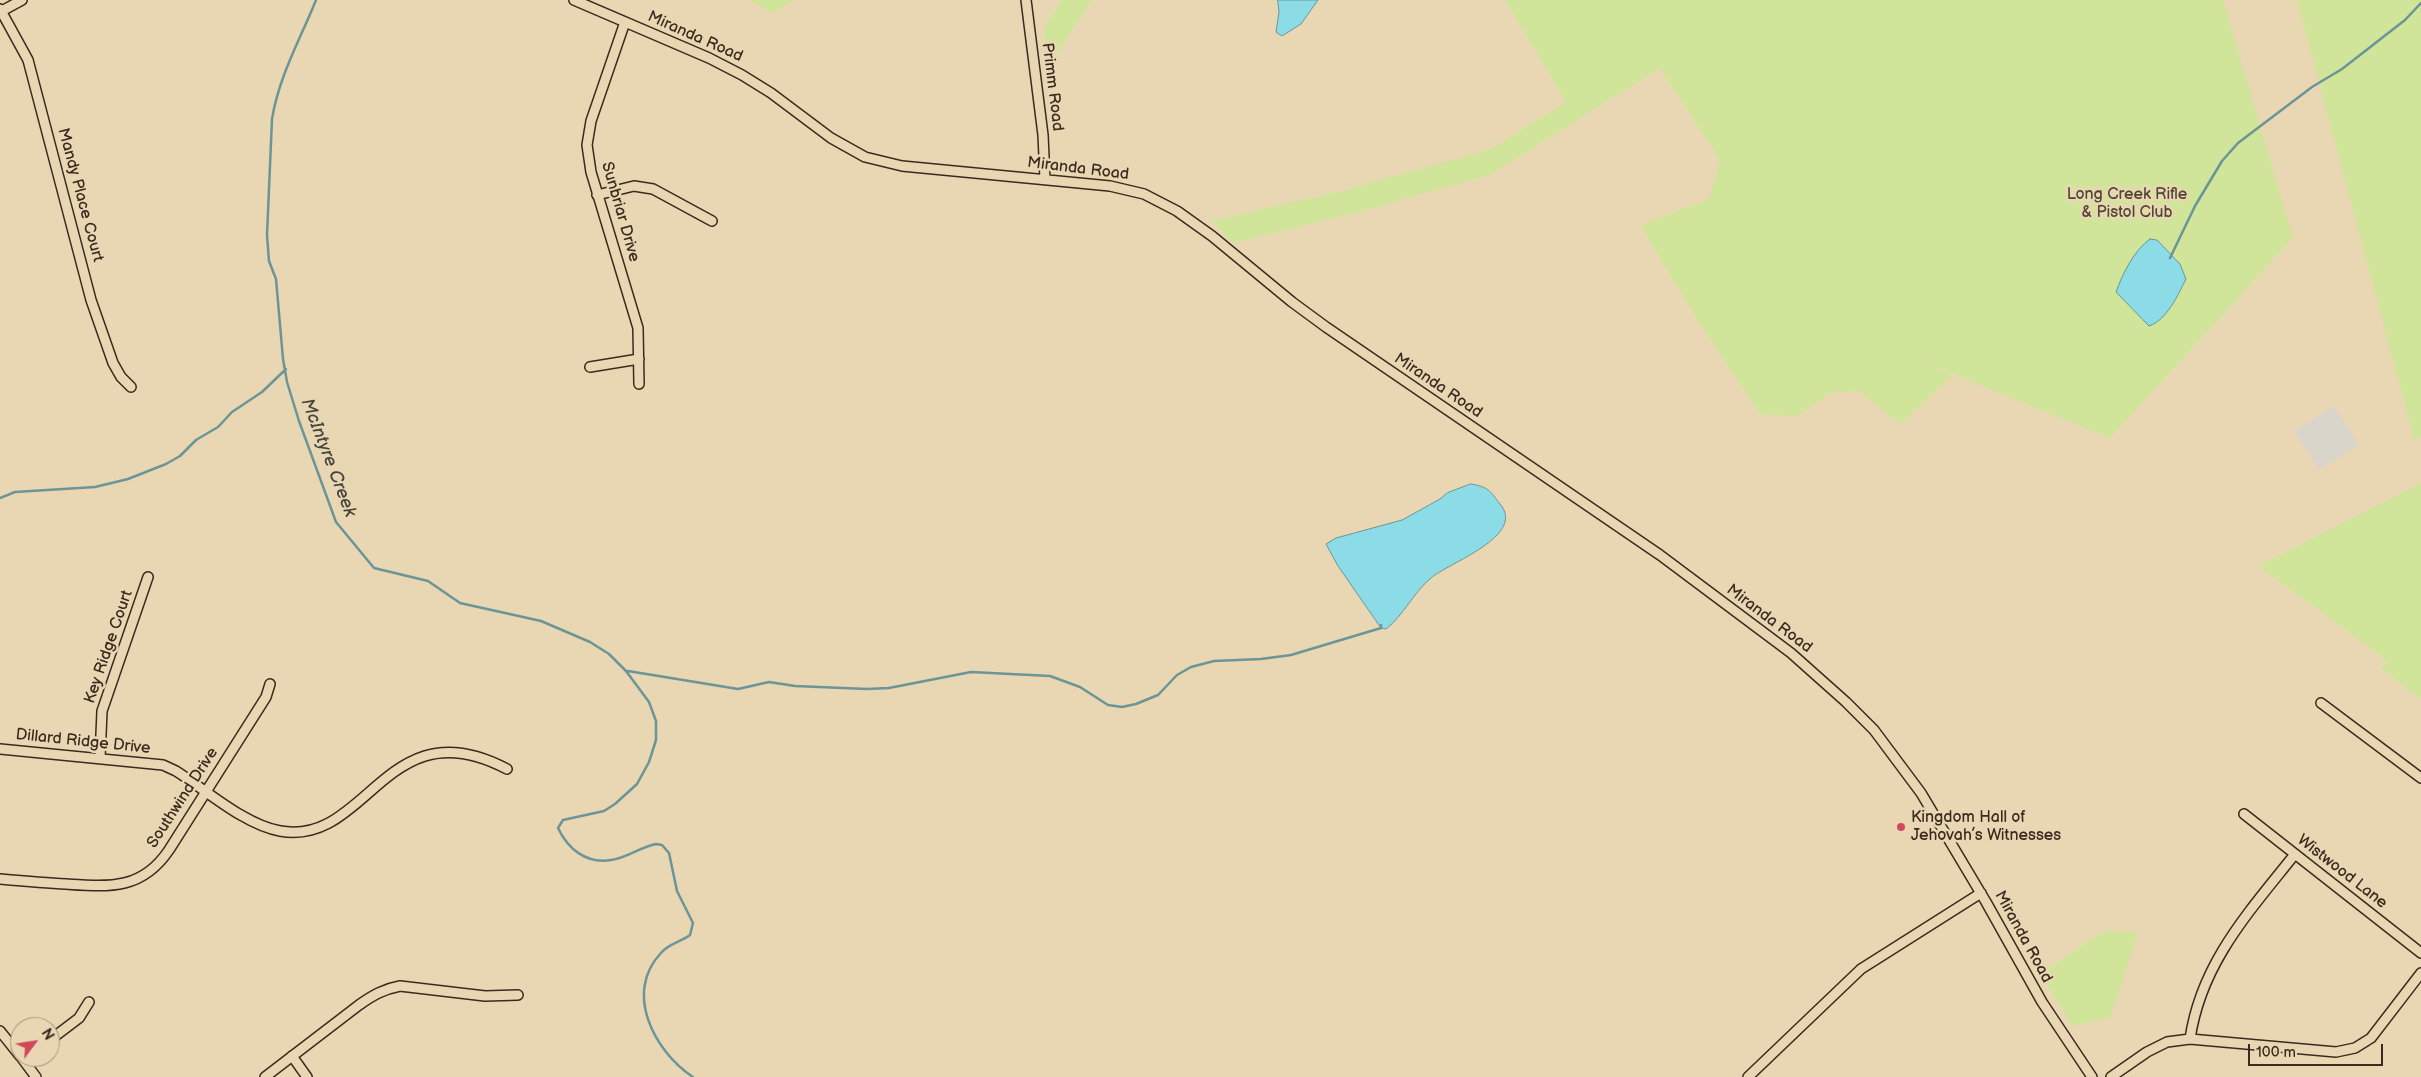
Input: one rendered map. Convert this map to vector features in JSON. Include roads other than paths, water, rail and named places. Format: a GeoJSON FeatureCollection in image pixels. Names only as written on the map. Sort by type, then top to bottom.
{"type":"FeatureCollection","features":[{"type":"Feature","properties":{"kind":"street"},"geometry":{"type":"LineString","coordinates":[[0,11],[22,0]]}},
{"type":"Feature","properties":{"kind":"street","name":"Miranda Road"},"geometry":{"type":"LineString","coordinates":[[574,0],[709,58],[742,75],[831,138],[865,157],[902,166],[1045,178],[1128,190],[1144,194],[1177,211],[1212,236],[1292,302],[1326,327],[1660,555],[1785,649],[1846,702],[1874,730],[1921,793],[2042,1002],[2092,1077]]}},
{"type":"Feature","properties":{"kind":"street","name":"Primm Road"},"geometry":{"type":"LineString","coordinates":[[1026,0],[1043,135],[1045,178]]}},
{"type":"Feature","properties":{"kind":"street","name":"Mandy Place Court"},"geometry":{"type":"LineString","coordinates":[[0,11],[23,49],[35,83],[91,300],[113,363],[121,377],[131,387]]}},
{"type":"Feature","properties":{"kind":"street","name":"Sunbriar Drive"},"geometry":{"type":"LineString","coordinates":[[625,22],[591,121],[587,146],[597,195],[634,314],[639,342],[639,384]]}},
{"type":"Feature","properties":{"kind":"street"},"geometry":{"type":"LineString","coordinates":[[597,195],[634,186],[652,189],[712,222]]}},
{"type":"Feature","properties":{"kind":"street"},"geometry":{"type":"LineString","coordinates":[[590,367],[639,359]]}},
{"type":"Feature","properties":{"kind":"street","name":"Key Ridge Court"},"geometry":{"type":"LineString","coordinates":[[100,758],[101,718],[105,698],[148,577]]}},
{"type":"Feature","properties":{"kind":"street","name":"Southwind Drive"},"geometry":{"type":"LineString","coordinates":[[0,879],[103,887],[116,886],[137,879],[162,860],[266,697],[270,684]]}},
{"type":"Feature","properties":{"kind":"street"},"geometry":{"type":"LineString","coordinates":[[2322,703],[2421,778]]}},
{"type":"Feature","properties":{"kind":"street","name":"Dillard Ridge Drive"},"geometry":{"type":"LineString","coordinates":[[0,749],[163,765],[261,826],[292,833],[306,831],[331,822],[395,771],[424,756],[456,752],[476,755],[507,769]]}},
{"type":"Feature","properties":{"kind":"street","name":"Wistwood Lane"},"geometry":{"type":"LineString","coordinates":[[2244,814],[2421,953]]}},
{"type":"Feature","properties":{"kind":"street"},"geometry":{"type":"LineString","coordinates":[[2190,1039],[2193,1017],[2213,966],[2231,934],[2295,854]]}},
{"type":"Feature","properties":{"kind":"street"},"geometry":{"type":"LineString","coordinates":[[1748,1077],[1861,969],[1981,894]]}},
{"type":"Feature","properties":{"kind":"street"},"geometry":{"type":"LineString","coordinates":[[2111,1077],[2147,1052],[2167,1042],[2190,1039],[2336,1052],[2354,1048],[2371,1038],[2421,973]]}},
{"type":"Feature","properties":{"kind":"street"},"geometry":{"type":"LineString","coordinates":[[265,1077],[375,993],[387,988],[400,986],[485,996],[518,995]]}},
{"type":"Feature","properties":{"kind":"street"},"geometry":{"type":"LineString","coordinates":[[60,1032],[79,1018],[90,1002]]}},
{"type":"Feature","properties":{"kind":"street"},"geometry":{"type":"LineString","coordinates":[[0,1031],[10,1043]]}},
{"type":"Feature","properties":{"kind":"street"},"geometry":{"type":"LineString","coordinates":[[292,1056],[307,1077]]}},
{"type":"Feature","properties":{"kind":"water"},"geometry":{"type":"Polygon","coordinates":[[[1278,0],[1318,0],[1301,24],[1282,36],[1276,32],[1279,12],[1278,0]]]}},
{"type":"Feature","properties":{"kind":"water"},"geometry":{"type":"Polygon","coordinates":[[[2150,239],[2157,240],[2180,264],[2186,279],[2167,313],[2149,326],[2116,292],[2134,256],[2150,239]]]}},
{"type":"Feature","properties":{"kind":"water"},"geometry":{"type":"Polygon","coordinates":[[[1471,484],[1489,490],[1500,504],[1505,516],[1503,527],[1495,538],[1431,578],[1386,629],[1381,628],[1338,566],[1326,544],[1336,538],[1402,520],[1440,499],[1447,493],[1471,484]]]}},
{"type":"Feature","properties":{"kind":"waterway","name":"McIntyre Creek"},"geometry":{"type":"LineString","coordinates":[[316,0],[285,73],[275,103],[272,119],[267,235],[269,261],[276,279],[283,359],[287,382],[299,421],[336,522],[374,568],[428,581],[460,603],[541,621],[590,642],[609,654],[626,671],[649,702],[656,721],[656,740],[649,762],[637,784],[615,804],[604,811],[563,820],[558,828],[562,836],[573,848],[594,860],[617,859],[644,847],[656,844],[662,845],[669,853],[677,891],[693,923],[690,935],[664,950],[650,969],[645,986],[644,1003],[648,1021],[656,1037],[679,1066],[693,1077]]}},
{"type":"Feature","properties":{"kind":"waterway"},"geometry":{"type":"LineString","coordinates":[[2170,258],[2195,206],[2222,161],[2238,143],[2312,87],[2342,69],[2405,20],[2421,3]]}},
{"type":"Feature","properties":{"kind":"waterway"},"geometry":{"type":"LineString","coordinates":[[0,498],[15,492],[95,487],[128,479],[166,464],[180,456],[196,440],[218,427],[232,412],[262,392],[286,369]]}},
{"type":"Feature","properties":{"kind":"waterway"},"geometry":{"type":"LineString","coordinates":[[628,671],[738,689],[769,682],[795,686],[889,688],[971,672],[1050,676],[1080,687],[1108,705],[1122,707],[1136,704],[1158,695],[1177,675],[1191,667],[1214,661],[1261,659],[1291,655],[1381,628],[1381,625]]}},
{"type":"Feature","properties":{"kind":"place","name":"Kingdom Hall of Jehovah’s Witnesses"},"geometry":{"type":"Point","coordinates":[1901,827]}},
{"type":"Feature","properties":{"kind":"park label","name":"Long Creek Rifle & Pistol Club"},"geometry":{"type":"Point","coordinates":[2127,204]}}]}
